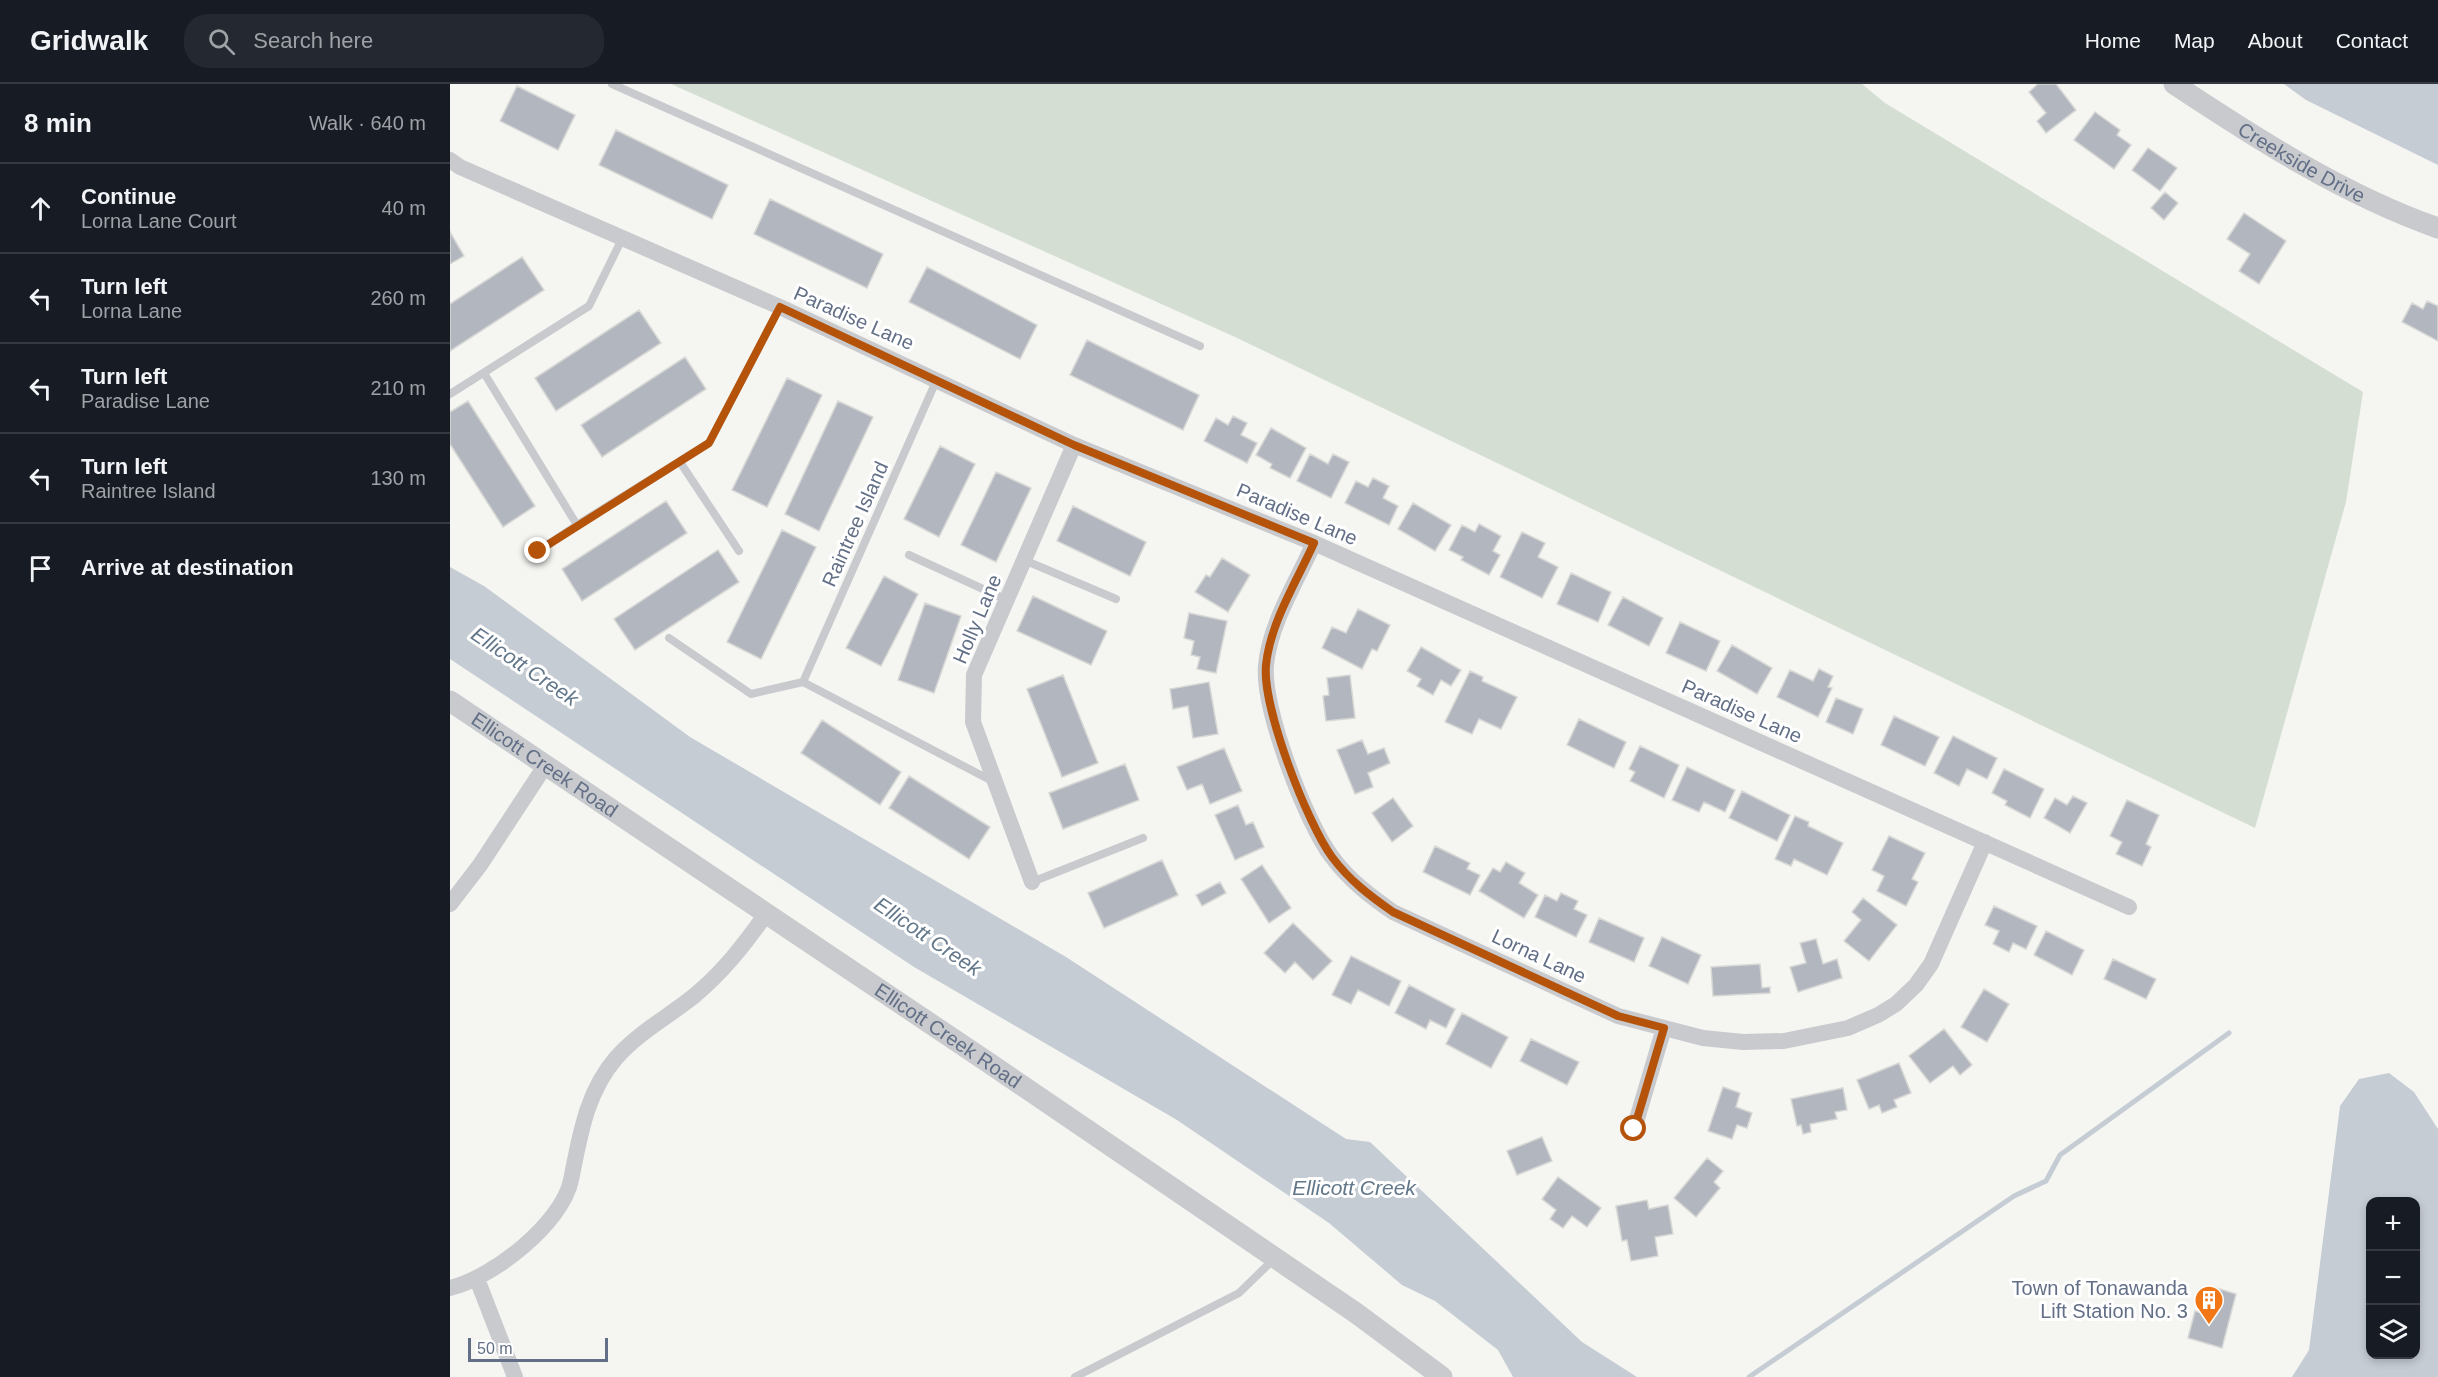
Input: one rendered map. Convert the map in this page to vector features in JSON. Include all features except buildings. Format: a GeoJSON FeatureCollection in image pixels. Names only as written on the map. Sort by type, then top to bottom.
{"type":"FeatureCollection","features":[{"type":"Feature","properties":{"kind":"street","name":"Creekside Drive"},"geometry":{"type":"LineString","coordinates":[[2174,84],[2290,158],[2373,200],[2438,228]]}},
{"type":"Feature","properties":{"kind":"street","name":"Paradise Lane"},"geometry":{"type":"LineString","coordinates":[[450,160],[460,168],[937,378],[1074,445],[1314,543],[2129,907]]}},
{"type":"Feature","properties":{"kind":"street","name":"Holly Lane"},"geometry":{"type":"LineString","coordinates":[[1032,882],[973,722],[974,675],[1074,445]]}},
{"type":"Feature","properties":{"kind":"street","name":"Lorna Lane"},"geometry":{"type":"LineString","coordinates":[[1314,543],[1273,634],[1266,665],[1266,692],[1271,714],[1314,828],[1331,855],[1366,894],[1393,912],[1618,1016],[1703,1038],[1743,1042],[1784,1041],[1816,1037],[1848,1028],[1878,1015],[1896,1004],[1916,985],[1931,964],[1984,843]]}},
{"type":"Feature","properties":{"kind":"street","name":"Ellicott Creek Road"},"geometry":{"type":"LineString","coordinates":[[450,701],[990,1062],[1356,1313],[1442,1377]]}},
{"type":"Feature","properties":{"kind":"street"},"geometry":{"type":"LineString","coordinates":[[450,904],[480,865],[544,766]]}},
{"type":"Feature","properties":{"kind":"street"},"geometry":{"type":"LineString","coordinates":[[450,1288],[477,1279],[527,1244],[559,1204],[571,1181],[578,1135],[588,1106],[615,1059],[635,1038],[716,977],[737,955],[766,914]]}},
{"type":"Feature","properties":{"kind":"street"},"geometry":{"type":"LineString","coordinates":[[1634,1129],[1664,1028]]}},
{"type":"Feature","properties":{"kind":"street"},"geometry":{"type":"LineString","coordinates":[[477,1279],[515,1377]]}},
{"type":"Feature","properties":{"kind":"lane"},"geometry":{"type":"LineString","coordinates":[[612,84],[1200,346]]}},
{"type":"Feature","properties":{"kind":"lane"},"geometry":{"type":"LineString","coordinates":[[450,394],[590,306],[622,239]]}},
{"type":"Feature","properties":{"kind":"lane"},"geometry":{"type":"LineString","coordinates":[[538,551],[709,443],[780,307]]}},
{"type":"Feature","properties":{"kind":"lane"},"geometry":{"type":"LineString","coordinates":[[484,373],[577,525]]}},
{"type":"Feature","properties":{"kind":"lane","name":"Raintree Island"},"geometry":{"type":"LineString","coordinates":[[803,682],[937,378]]}},
{"type":"Feature","properties":{"kind":"lane"},"geometry":{"type":"LineString","coordinates":[[680,462],[739,551]]}},
{"type":"Feature","properties":{"kind":"lane"},"geometry":{"type":"LineString","coordinates":[[909,555],[1007,600]]}},
{"type":"Feature","properties":{"kind":"lane"},"geometry":{"type":"LineString","coordinates":[[1024,560],[1116,599]]}},
{"type":"Feature","properties":{"kind":"lane"},"geometry":{"type":"LineString","coordinates":[[669,638],[751,694],[803,682],[997,783]]}},
{"type":"Feature","properties":{"kind":"lane"},"geometry":{"type":"LineString","coordinates":[[1032,882],[1143,838]]}},
{"type":"Feature","properties":{"kind":"lane"},"geometry":{"type":"LineString","coordinates":[[1075,1377],[1239,1293],[1276,1258]]}},
{"type":"Feature","properties":{"kind":"shaded area"},"geometry":{"type":"Polygon","coordinates":[[[671,84],[1862,84],[1885,103],[2363,392],[2346,502],[2255,828],[1235,337],[671,84]]]}},
{"type":"Feature","properties":{"kind":"water"},"geometry":{"type":"Polygon","coordinates":[[[2284,84],[2438,84],[2438,165],[2306,100],[2284,84]]]}},
{"type":"Feature","properties":{"kind":"water","name":"Ellicott Creek"},"geometry":{"type":"Polygon","coordinates":[[[450,567],[484,586],[690,737],[1066,957],[1346,1139],[1370,1142],[1582,1342],[1637,1377],[1513,1377],[1498,1350],[1435,1301],[1402,1285],[1329,1223],[1177,1120],[914,967],[450,659],[450,567]]]}},
{"type":"Feature","properties":{"kind":"water"},"geometry":{"type":"Polygon","coordinates":[[[2389,1073],[2414,1092],[2438,1129],[2438,1377],[2292,1377],[2309,1350],[2340,1106],[2359,1079],[2389,1073]]]}},
{"type":"Feature","properties":{"kind":"waterway"},"geometry":{"type":"LineString","coordinates":[[1749,1377],[2014,1196],[2046,1181],[2060,1155],[2229,1033]]}},
{"type":"Feature","properties":{"kind":"place","name":"Town of Tonawanda Lift Station No. 3"},"geometry":{"type":"Point","coordinates":[2209,1326]}},
{"type":"Feature","properties":{"kind":"route"},"geometry":{"type":"LineString","coordinates":[[538,551],[709,443],[780,307],[937,378],[1074,445],[1314,543],[1273,634],[1266,665],[1266,692],[1271,714],[1314,828],[1347,876],[1366,894],[1393,912],[1618,1016],[1664,1028],[1634,1129]]}}]}
